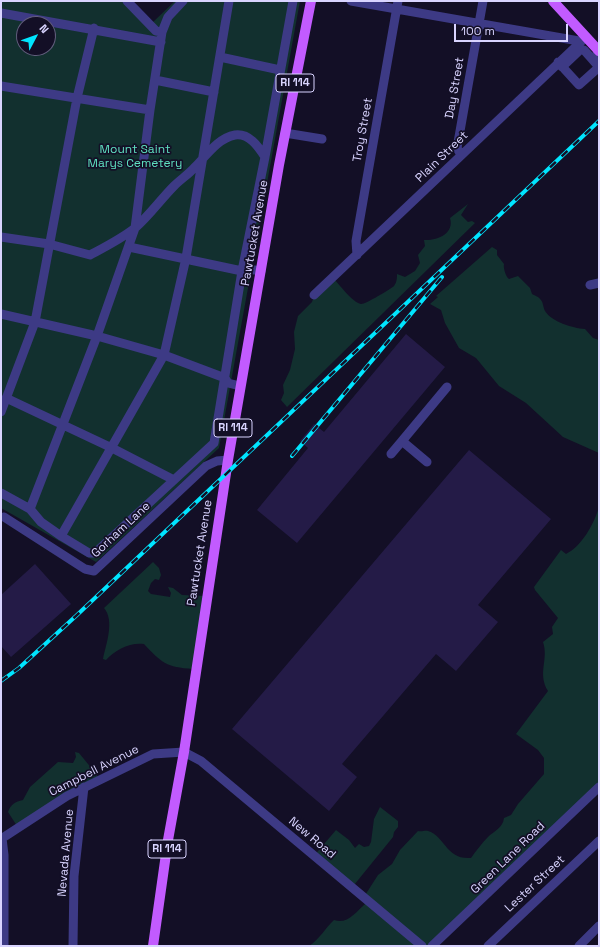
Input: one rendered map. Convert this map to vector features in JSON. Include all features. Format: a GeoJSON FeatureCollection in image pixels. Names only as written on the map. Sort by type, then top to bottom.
{"type":"FeatureCollection","features":[{"type":"Feature","properties":{"kind":"main road","name":"RI 114"},"geometry":{"type":"LineString","coordinates":[[285,133],[311,1]]}},
{"type":"Feature","properties":{"kind":"main road"},"geometry":{"type":"LineString","coordinates":[[553,1],[581,46],[597,54]]}},
{"type":"Feature","properties":{"kind":"main road","name":"Pawtucket Avenue"},"geometry":{"type":"LineString","coordinates":[[153,946],[168,840],[184,752],[228,460],[285,133]]}},
{"type":"Feature","properties":{"kind":"street"},"geometry":{"type":"LineString","coordinates":[[127,1],[162,37]]}},
{"type":"Feature","properties":{"kind":"street"},"geometry":{"type":"LineString","coordinates":[[30,509],[97,336],[135,228],[150,110],[162,37],[168,17],[183,1]]}},
{"type":"Feature","properties":{"kind":"street"},"geometry":{"type":"LineString","coordinates":[[61,536],[164,354],[186,258],[229,1]]}},
{"type":"Feature","properties":{"kind":"street"},"geometry":{"type":"LineString","coordinates":[[1,493],[30,509],[41,522],[61,536],[89,553],[94,553],[214,443],[242,271],[265,157],[293,1]]}},
{"type":"Feature","properties":{"kind":"street"},"geometry":{"type":"LineString","coordinates":[[351,1],[397,5],[479,22],[581,46]]}},
{"type":"Feature","properties":{"kind":"street","name":"Day Street"},"geometry":{"type":"LineString","coordinates":[[461,155],[457,148],[483,1]]}},
{"type":"Feature","properties":{"kind":"street","name":"Troy Street"},"geometry":{"type":"LineString","coordinates":[[357,255],[356,241],[397,5]]}},
{"type":"Feature","properties":{"kind":"street"},"geometry":{"type":"LineString","coordinates":[[1,13],[162,37]]}},
{"type":"Feature","properties":{"kind":"street"},"geometry":{"type":"LineString","coordinates":[[1,412],[35,322],[77,98],[94,28]]}},
{"type":"Feature","properties":{"kind":"street","name":"Plain Street"},"geometry":{"type":"LineString","coordinates":[[314,295],[461,155],[581,46]]}},
{"type":"Feature","properties":{"kind":"street"},"geometry":{"type":"LineString","coordinates":[[560,64],[579,85],[599,67],[597,54]]}},
{"type":"Feature","properties":{"kind":"street"},"geometry":{"type":"LineString","coordinates":[[220,57],[280,70]]}},
{"type":"Feature","properties":{"kind":"street"},"geometry":{"type":"LineString","coordinates":[[155,80],[214,92]]}},
{"type":"Feature","properties":{"kind":"street"},"geometry":{"type":"LineString","coordinates":[[1,86],[150,110]]}},
{"type":"Feature","properties":{"kind":"street"},"geometry":{"type":"LineString","coordinates":[[285,133],[322,139]]}},
{"type":"Feature","properties":{"kind":"street"},"geometry":{"type":"LineString","coordinates":[[1,236],[49,244],[90,255],[115,242],[135,228],[203,158],[222,141],[233,135],[240,135],[250,139],[265,157]]}},
{"type":"Feature","properties":{"kind":"street"},"geometry":{"type":"LineString","coordinates":[[129,247],[242,271],[248,269],[261,271]]}},
{"type":"Feature","properties":{"kind":"street"},"geometry":{"type":"LineString","coordinates":[[1,314],[97,336],[164,354],[225,378],[228,383],[242,381]]}},
{"type":"Feature","properties":{"kind":"street"},"geometry":{"type":"LineString","coordinates":[[391,454],[447,387]]}},
{"type":"Feature","properties":{"kind":"street"},"geometry":{"type":"LineString","coordinates":[[6,398],[112,448],[174,480]]}},
{"type":"Feature","properties":{"kind":"street"},"geometry":{"type":"LineString","coordinates":[[402,441],[427,462]]}},
{"type":"Feature","properties":{"kind":"street","name":"Gorham Lane"},"geometry":{"type":"LineString","coordinates":[[4,517],[85,568],[94,571],[206,466],[217,461],[228,460]]}},
{"type":"Feature","properties":{"kind":"street","name":"Campbell Avenue"},"geometry":{"type":"LineString","coordinates":[[2,839],[84,787],[153,754],[184,752]]}},
{"type":"Feature","properties":{"kind":"street","name":"New Road"},"geometry":{"type":"LineString","coordinates":[[184,752],[201,761],[422,946]]}},
{"type":"Feature","properties":{"kind":"street","name":"Nevada Avenue"},"geometry":{"type":"LineString","coordinates":[[73,946],[74,876],[84,787]]}},
{"type":"Feature","properties":{"kind":"street","name":"Green Lane Road"},"geometry":{"type":"LineString","coordinates":[[432,946],[599,787]]}},
{"type":"Feature","properties":{"kind":"street"},"geometry":{"type":"LineString","coordinates":[[2,839],[4,855],[4,946]]}},
{"type":"Feature","properties":{"kind":"street","name":"Lester Street"},"geometry":{"type":"LineString","coordinates":[[488,946],[599,841]]}},
{"type":"Feature","properties":{"kind":"street"},"geometry":{"type":"LineString","coordinates":[[579,946],[599,926]]}},
{"type":"Feature","properties":{"kind":"green space","name":"Mount Saint Marys Cemetery"},"geometry":{"type":"Polygon","coordinates":[[[1,1],[132,1],[152,23],[175,1],[300,1],[219,448],[96,562],[1,508],[1,1]]]}},
{"type":"Feature","properties":{"kind":"green space"},"geometry":{"type":"Polygon","coordinates":[[[468,204],[461,215],[468,222],[472,221],[475,223],[287,407],[281,400],[284,393],[283,385],[290,370],[295,349],[294,332],[298,316],[312,302],[313,299],[333,278],[350,297],[361,304],[383,293],[394,286],[397,274],[405,277],[415,271],[420,263],[418,255],[425,246],[424,240],[439,238],[447,232],[451,224],[450,218],[468,204]]]}},
{"type":"Feature","properties":{"kind":"green space"},"geometry":{"type":"Polygon","coordinates":[[[492,247],[497,250],[497,255],[504,264],[504,270],[508,278],[518,276],[530,288],[532,294],[541,300],[548,315],[563,324],[585,329],[593,338],[599,340],[599,453],[563,437],[526,403],[499,386],[476,358],[459,348],[445,323],[441,310],[430,304],[438,297],[436,296],[492,247]]]}},
{"type":"Feature","properties":{"kind":"green space"},"geometry":{"type":"Polygon","coordinates":[[[599,507],[599,790],[433,946],[309,946],[334,920],[343,921],[351,917],[365,904],[362,900],[378,875],[392,864],[400,850],[418,831],[427,831],[434,834],[451,852],[463,858],[471,858],[486,839],[500,827],[504,818],[511,815],[518,804],[544,774],[544,758],[538,750],[516,734],[548,691],[543,678],[545,655],[543,642],[553,634],[552,627],[558,618],[534,587],[561,550],[566,554],[577,546],[587,534],[599,507]]]}},
{"type":"Feature","properties":{"kind":"green space"},"geometry":{"type":"Polygon","coordinates":[[[153,562],[159,568],[161,575],[159,580],[155,579],[151,583],[148,591],[151,594],[170,597],[171,593],[168,587],[173,588],[182,595],[205,596],[193,669],[176,667],[165,663],[155,656],[144,644],[133,644],[118,650],[106,660],[103,659],[109,633],[109,619],[104,608],[153,562]]]}},
{"type":"Feature","properties":{"kind":"green space"},"geometry":{"type":"Polygon","coordinates":[[[75,752],[79,753],[97,775],[98,780],[17,826],[8,812],[10,807],[23,800],[30,787],[58,762],[73,763],[76,757],[75,752]]]}},
{"type":"Feature","properties":{"kind":"green space"},"geometry":{"type":"Polygon","coordinates":[[[380,807],[398,821],[398,827],[394,832],[393,837],[350,890],[313,857],[336,830],[349,840],[355,848],[359,844],[364,847],[369,846],[371,842],[374,819],[380,807]]]}},
{"type":"Feature","properties":{"kind":"building"},"geometry":{"type":"Polygon","coordinates":[[[406,334],[445,367],[297,543],[257,510],[308,448],[300,441],[314,424],[324,432],[406,334]]]}},
{"type":"Feature","properties":{"kind":"building"},"geometry":{"type":"Polygon","coordinates":[[[469,450],[551,519],[478,605],[498,622],[456,671],[436,654],[342,764],[357,777],[329,811],[232,729],[469,450]]]}},
{"type":"Feature","properties":{"kind":"building"},"geometry":{"type":"Polygon","coordinates":[[[35,564],[71,604],[11,657],[1,646],[1,595],[35,564]]]}},
{"type":"Feature","properties":{"kind":"railway"},"geometry":{"type":"LineString","coordinates":[[1,681],[19,668],[77,615],[599,121]]}},
{"type":"Feature","properties":{"kind":"railway"},"geometry":{"type":"LineString","coordinates":[[292,456],[442,277]]}}]}
